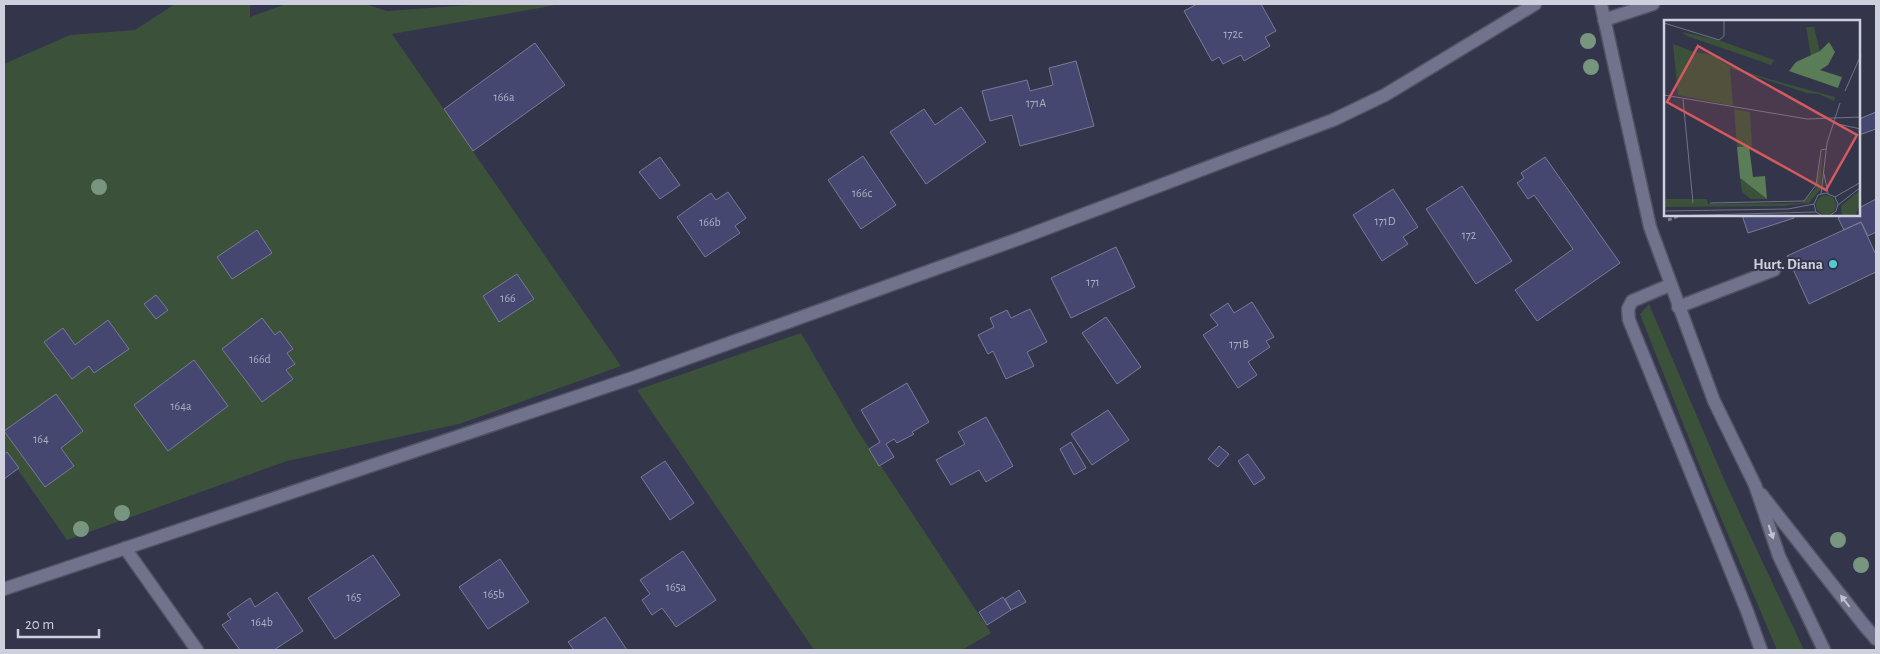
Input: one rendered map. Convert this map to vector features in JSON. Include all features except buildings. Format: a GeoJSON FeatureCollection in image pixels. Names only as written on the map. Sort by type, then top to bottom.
{"type":"FeatureCollection","features":[{"type":"Feature","properties":{"kind":"street"},"geometry":{"type":"LineString","coordinates":[[4,589],[635,377],[1021,238],[1333,120],[1385,95],[1536,4]]}},
{"type":"Feature","properties":{"kind":"street"},"geometry":{"type":"LineString","coordinates":[[1602,4],[1650,227],[1714,401],[1755,486],[1779,556],[1824,650]]}},
{"type":"Feature","properties":{"kind":"street"},"geometry":{"type":"LineString","coordinates":[[1604,20],[1653,4]]}},
{"type":"Feature","properties":{"kind":"street"},"geometry":{"type":"LineString","coordinates":[[1678,306],[1774,270]]}},
{"type":"Feature","properties":{"kind":"street"},"geometry":{"type":"LineString","coordinates":[[1670,285],[1632,301],[1628,309],[1629,320],[1761,650]]}},
{"type":"Feature","properties":{"kind":"street"},"geometry":{"type":"LineString","coordinates":[[1755,486],[1876,639]]}},
{"type":"Feature","properties":{"kind":"street"},"geometry":{"type":"LineString","coordinates":[[125,548],[197,650]]}},
{"type":"Feature","properties":{"kind":"green space"},"geometry":{"type":"Polygon","coordinates":[[[175,4],[250,4],[250,17],[286,4],[365,4],[387,11],[484,4],[562,4],[392,34],[621,366],[459,424],[287,461],[67,540],[4,450],[4,64],[70,35],[135,30],[175,4]]]}},
{"type":"Feature","properties":{"kind":"green space"},"geometry":{"type":"Polygon","coordinates":[[[1649,304],[1726,484],[1804,650],[1777,650],[1710,492],[1640,314],[1649,304]]]}},
{"type":"Feature","properties":{"kind":"green space"},"geometry":{"type":"Polygon","coordinates":[[[801,333],[858,431],[991,633],[962,650],[814,650],[637,390],[801,333]]]}},
{"type":"Feature","properties":{"kind":"place","name":"Hurt. Diana"},"geometry":{"type":"Point","coordinates":[1833,264]}}]}
